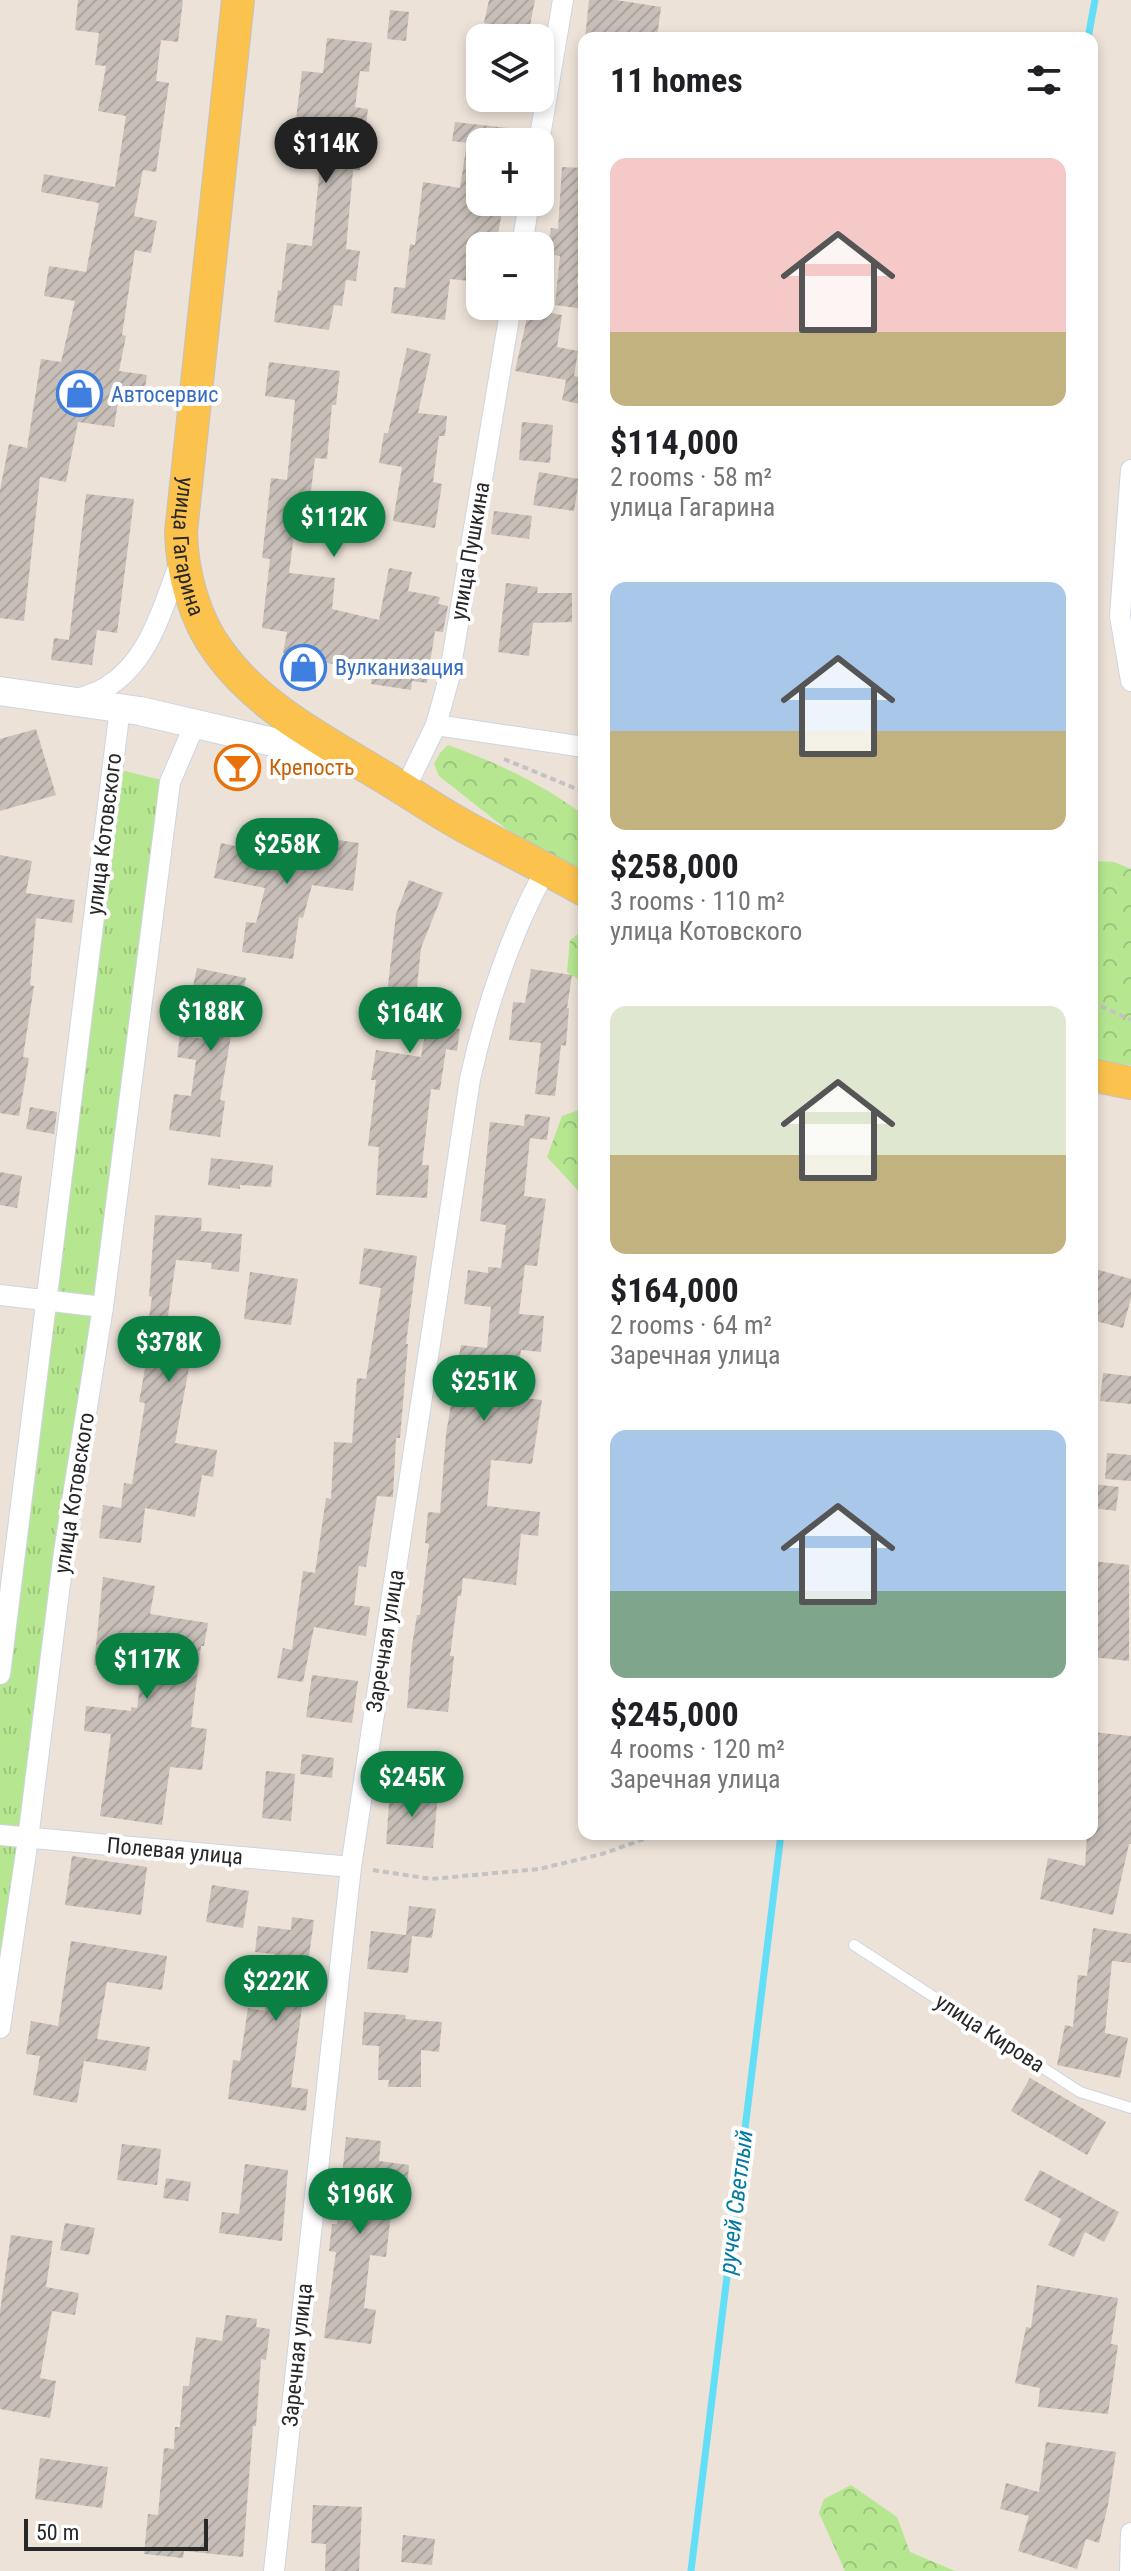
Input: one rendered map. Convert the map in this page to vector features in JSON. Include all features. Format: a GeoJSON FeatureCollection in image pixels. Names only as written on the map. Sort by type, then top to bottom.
{"type":"FeatureCollection","features":[{"type":"Feature","properties":{"kind":"main road","name":"улица Гагарина"},"geometry":{"type":"LineString","coordinates":[[238,0],[181,532],[181,558],[199,614],[217,650],[235,671],[310,734],[468,829],[578,886]]}},
{"type":"Feature","properties":{"kind":"main road"},"geometry":{"type":"LineString","coordinates":[[1098,1076],[1131,1083]]}},
{"type":"Feature","properties":{"kind":"street"},"geometry":{"type":"LineString","coordinates":[[541,128],[563,0]]}},
{"type":"Feature","properties":{"kind":"street","name":"улица Пушкина"},"geometry":{"type":"LineString","coordinates":[[405,789],[436,725],[449,678],[509,320]]}},
{"type":"Feature","properties":{"kind":"street"},"geometry":{"type":"LineString","coordinates":[[1131,470],[1120,616],[1131,681]]}},
{"type":"Feature","properties":{"kind":"street"},"geometry":{"type":"LineString","coordinates":[[74,700],[102,690],[132,665],[152,634],[181,558]]}},
{"type":"Feature","properties":{"kind":"street"},"geometry":{"type":"LineString","coordinates":[[0,691],[130,710],[359,761]]}},
{"type":"Feature","properties":{"kind":"street","name":"улица Котовского"},"geometry":{"type":"LineString","coordinates":[[0,1674],[46,1301],[130,710]]}},
{"type":"Feature","properties":{"kind":"street","name":"улица Котовского"},"geometry":{"type":"LineString","coordinates":[[0,2028],[28,1839],[64,1552],[103,1307],[170,782],[195,724]]}},
{"type":"Feature","properties":{"kind":"street"},"geometry":{"type":"LineString","coordinates":[[436,725],[578,746]]}},
{"type":"Feature","properties":{"kind":"street","name":"Заречная улица"},"geometry":{"type":"LineString","coordinates":[[274,2571],[351,1867],[470,1079],[481,1031],[498,980],[536,886],[547,868]]}},
{"type":"Feature","properties":{"kind":"street"},"geometry":{"type":"LineString","coordinates":[[0,1295],[103,1307]]}},
{"type":"Feature","properties":{"kind":"street","name":"Полевая улица"},"geometry":{"type":"LineString","coordinates":[[0,1835],[351,1867]]}},
{"type":"Feature","properties":{"kind":"street"},"geometry":{"type":"LineString","coordinates":[[1130,2571],[1131,2533]]}},
{"type":"Feature","properties":{"kind":"lane","name":"улица Кирова"},"geometry":{"type":"LineString","coordinates":[[854,1945],[1080,2092],[1131,2108]]}},
{"type":"Feature","properties":{"kind":"path"},"geometry":{"type":"LineString","coordinates":[[502,759],[578,790]]}},
{"type":"Feature","properties":{"kind":"path"},"geometry":{"type":"LineString","coordinates":[[1098,1005],[1131,1020]]}},
{"type":"Feature","properties":{"kind":"path"},"geometry":{"type":"LineString","coordinates":[[351,1867],[431,1879],[539,1869],[602,1854],[641,1840]]}},
{"type":"Feature","properties":{"kind":"green space"},"geometry":{"type":"Polygon","coordinates":[[[448,745],[484,759],[519,775],[578,811],[578,875],[543,858],[439,776],[434,764],[448,745]]]}},
{"type":"Feature","properties":{"kind":"green space"},"geometry":{"type":"Polygon","coordinates":[[[112,768],[170,782],[0,2028],[0,1674],[112,768]]]}},
{"type":"Feature","properties":{"kind":"green space"},"geometry":{"type":"Polygon","coordinates":[[[1098,861],[1114,862],[1131,869],[1131,1065],[1098,1062],[1098,861]]]}},
{"type":"Feature","properties":{"kind":"green space"},"geometry":{"type":"Polygon","coordinates":[[[578,934],[578,979],[567,972],[570,940],[578,934]]]}},
{"type":"Feature","properties":{"kind":"green space"},"geometry":{"type":"Polygon","coordinates":[[[578,1110],[578,1191],[547,1157],[562,1116],[578,1110]]]}},
{"type":"Feature","properties":{"kind":"green space"},"geometry":{"type":"Polygon","coordinates":[[[851,2485],[897,2517],[910,2552],[955,2571],[845,2571],[819,2513],[824,2499],[851,2485]]]}},
{"type":"Feature","properties":{"kind":"building"},"geometry":{"type":"Polygon","coordinates":[[[78,0],[183,0],[178,42],[161,40],[156,81],[169,83],[156,172],[143,170],[134,216],[157,221],[151,253],[135,250],[119,371],[147,375],[142,406],[118,402],[114,427],[78,422],[66,482],[40,477],[24,621],[0,618],[0,490],[9,444],[27,448],[41,359],[61,362],[75,301],[44,296],[49,266],[86,272],[99,203],[41,192],[44,174],[115,187],[126,116],[98,111],[106,66],[95,65],[99,33],[75,30],[78,0]]]}},
{"type":"Feature","properties":{"kind":"building"},"geometry":{"type":"Polygon","coordinates":[[[489,0],[535,0],[530,24],[484,23],[489,0]]]}},
{"type":"Feature","properties":{"kind":"building"},"geometry":{"type":"Polygon","coordinates":[[[589,0],[616,0],[661,7],[658,32],[586,32],[589,0]]]}},
{"type":"Feature","properties":{"kind":"building"},"geometry":{"type":"Polygon","coordinates":[[[390,10],[409,12],[406,41],[387,39],[390,10]]]}},
{"type":"Feature","properties":{"kind":"building"},"geometry":{"type":"Polygon","coordinates":[[[327,38],[372,43],[369,72],[360,71],[355,107],[368,109],[360,170],[353,170],[346,249],[360,251],[356,281],[346,280],[342,306],[334,305],[329,330],[274,322],[287,243],[312,246],[320,167],[315,167],[316,162],[286,159],[288,127],[295,127],[302,71],[323,73],[327,38]]]}},
{"type":"Feature","properties":{"kind":"building"},"geometry":{"type":"Polygon","coordinates":[[[455,122],[508,128],[466,128],[466,143],[452,141],[455,122]]]}},
{"type":"Feature","properties":{"kind":"building"},"geometry":{"type":"Polygon","coordinates":[[[466,149],[466,216],[501,216],[498,232],[466,232],[466,281],[450,279],[445,320],[391,313],[394,287],[405,288],[410,244],[415,245],[423,182],[460,188],[466,149]]]}},
{"type":"Feature","properties":{"kind":"building"},"geometry":{"type":"Polygon","coordinates":[[[562,167],[578,168],[578,308],[555,305],[560,256],[554,255],[554,232],[550,232],[551,228],[558,229],[562,167]]]}},
{"type":"Feature","properties":{"kind":"building"},"geometry":{"type":"Polygon","coordinates":[[[554,314],[562,315],[557,347],[578,351],[574,376],[578,377],[578,404],[562,400],[566,380],[515,371],[527,320],[554,320],[554,314]]]}},
{"type":"Feature","properties":{"kind":"building"},"geometry":{"type":"Polygon","coordinates":[[[407,348],[431,354],[418,413],[447,416],[445,436],[439,436],[433,482],[442,484],[435,528],[393,521],[402,467],[379,463],[407,348]]]}},
{"type":"Feature","properties":{"kind":"building"},"geometry":{"type":"Polygon","coordinates":[[[269,362],[340,371],[336,405],[332,405],[327,459],[315,458],[310,499],[349,503],[347,525],[296,519],[289,573],[335,578],[332,609],[379,620],[389,568],[412,572],[408,591],[440,597],[438,604],[448,606],[443,632],[435,631],[427,683],[412,681],[411,690],[371,684],[372,673],[283,653],[287,632],[262,628],[270,559],[262,558],[271,478],[287,480],[295,400],[265,396],[269,362]]]}},
{"type":"Feature","properties":{"kind":"building"},"geometry":{"type":"Polygon","coordinates":[[[522,422],[553,425],[550,463],[519,460],[522,422]]]}},
{"type":"Feature","properties":{"kind":"building"},"geometry":{"type":"Polygon","coordinates":[[[539,472],[578,479],[574,511],[533,505],[539,472]]]}},
{"type":"Feature","properties":{"kind":"building"},"geometry":{"type":"Polygon","coordinates":[[[86,494],[134,499],[117,633],[97,630],[92,665],[51,660],[54,638],[69,640],[86,494]]]}},
{"type":"Feature","properties":{"kind":"building"},"geometry":{"type":"Polygon","coordinates":[[[494,511],[532,516],[529,539],[491,534],[494,511]]]}},
{"type":"Feature","properties":{"kind":"building"},"geometry":{"type":"Polygon","coordinates":[[[506,583],[538,587],[537,593],[572,593],[572,622],[533,623],[529,656],[498,652],[506,583]]]}},
{"type":"Feature","properties":{"kind":"building"},"geometry":{"type":"Polygon","coordinates":[[[36,729],[56,795],[0,811],[0,739],[36,729]]]}},
{"type":"Feature","properties":{"kind":"building"},"geometry":{"type":"Polygon","coordinates":[[[298,834],[359,843],[353,891],[312,885],[303,918],[299,917],[293,959],[242,952],[246,922],[256,923],[265,888],[214,878],[221,843],[295,859],[298,834]]]}},
{"type":"Feature","properties":{"kind":"building"},"geometry":{"type":"Polygon","coordinates":[[[0,855],[32,861],[26,893],[75,900],[72,923],[36,918],[30,985],[34,986],[23,1057],[29,1058],[19,1116],[0,1113],[0,855]]]}},
{"type":"Feature","properties":{"kind":"building"},"geometry":{"type":"Polygon","coordinates":[[[409,880],[443,893],[421,948],[417,987],[453,991],[449,1027],[460,1029],[457,1051],[446,1049],[440,1090],[431,1089],[422,1165],[429,1165],[427,1198],[376,1195],[379,1147],[368,1146],[376,1080],[371,1080],[376,1050],[421,1057],[428,1017],[385,1012],[396,914],[409,880]]]}},
{"type":"Feature","properties":{"kind":"building"},"geometry":{"type":"Polygon","coordinates":[[[197,968],[246,978],[242,997],[259,1000],[254,1022],[234,1018],[220,1100],[225,1101],[220,1137],[169,1130],[174,1094],[191,1096],[196,1060],[177,1057],[180,1035],[204,1039],[210,999],[191,995],[197,968]]]}},
{"type":"Feature","properties":{"kind":"building"},"geometry":{"type":"Polygon","coordinates":[[[531,969],[572,975],[566,1046],[561,1045],[555,1096],[535,1094],[541,1043],[509,1040],[513,1002],[525,1003],[531,969]]]}},
{"type":"Feature","properties":{"kind":"building"},"geometry":{"type":"Polygon","coordinates":[[[30,1107],[57,1112],[54,1134],[26,1129],[30,1107]]]}},
{"type":"Feature","properties":{"kind":"building"},"geometry":{"type":"Polygon","coordinates":[[[525,1114],[550,1117],[547,1140],[530,1138],[524,1196],[546,1199],[537,1266],[525,1265],[519,1314],[544,1316],[541,1352],[521,1350],[514,1397],[542,1400],[532,1464],[491,1460],[487,1506],[540,1512],[538,1536],[521,1534],[516,1585],[463,1578],[450,1656],[454,1656],[448,1712],[407,1708],[412,1646],[417,1615],[420,1615],[429,1544],[425,1543],[428,1512],[440,1513],[446,1434],[461,1345],[487,1348],[491,1307],[464,1304],[468,1270],[488,1273],[488,1267],[501,1268],[506,1225],[480,1221],[490,1122],[524,1126],[525,1114]]]}},
{"type":"Feature","properties":{"kind":"building"},"geometry":{"type":"Polygon","coordinates":[[[211,1158],[273,1165],[271,1187],[240,1185],[240,1189],[208,1185],[211,1158]]]}},
{"type":"Feature","properties":{"kind":"building"},"geometry":{"type":"Polygon","coordinates":[[[0,1172],[22,1176],[17,1208],[0,1205],[0,1172]]]}},
{"type":"Feature","properties":{"kind":"building"},"geometry":{"type":"Polygon","coordinates":[[[155,1215],[202,1218],[201,1231],[242,1234],[239,1272],[211,1269],[212,1263],[176,1260],[168,1316],[209,1321],[205,1347],[193,1346],[175,1443],[217,1450],[213,1477],[202,1475],[195,1517],[145,1508],[141,1543],[99,1538],[103,1505],[121,1508],[124,1483],[132,1484],[145,1403],[139,1402],[150,1340],[146,1339],[152,1297],[149,1296],[155,1215]]]}},
{"type":"Feature","properties":{"kind":"building"},"geometry":{"type":"Polygon","coordinates":[[[364,1248],[417,1256],[406,1344],[400,1438],[396,1438],[393,1497],[377,1496],[366,1567],[359,1566],[354,1605],[370,1607],[366,1636],[314,1627],[303,1682],[277,1678],[283,1648],[292,1650],[303,1571],[315,1573],[326,1498],[331,1499],[334,1442],[352,1443],[357,1378],[366,1379],[381,1288],[359,1284],[364,1248]]]}},
{"type":"Feature","properties":{"kind":"building"},"geometry":{"type":"Polygon","coordinates":[[[1098,1270],[1131,1279],[1131,1298],[1123,1328],[1098,1322],[1098,1270]]]}},
{"type":"Feature","properties":{"kind":"building"},"geometry":{"type":"Polygon","coordinates":[[[250,1272],[298,1279],[291,1325],[244,1319],[250,1272]]]}},
{"type":"Feature","properties":{"kind":"building"},"geometry":{"type":"Polygon","coordinates":[[[1103,1373],[1131,1376],[1131,1404],[1100,1401],[1103,1373]]]}},
{"type":"Feature","properties":{"kind":"building"},"geometry":{"type":"Polygon","coordinates":[[[1107,1453],[1131,1455],[1131,1481],[1105,1479],[1107,1453]]]}},
{"type":"Feature","properties":{"kind":"building"},"geometry":{"type":"Polygon","coordinates":[[[1098,1485],[1119,1487],[1116,1511],[1098,1509],[1098,1485]]]}},
{"type":"Feature","properties":{"kind":"building"},"geometry":{"type":"Polygon","coordinates":[[[1098,1562],[1129,1565],[1129,1661],[1098,1658],[1098,1562]]]}},
{"type":"Feature","properties":{"kind":"building"},"geometry":{"type":"Polygon","coordinates":[[[103,1577],[155,1586],[150,1614],[208,1623],[204,1646],[201,1646],[191,1727],[207,1729],[202,1770],[170,1767],[162,1825],[100,1816],[111,1734],[84,1731],[86,1706],[131,1711],[131,1707],[137,1708],[142,1671],[94,1665],[103,1577]]]}},
{"type":"Feature","properties":{"kind":"building"},"geometry":{"type":"Polygon","coordinates":[[[312,1675],[358,1681],[352,1723],[306,1717],[312,1675]]]}},
{"type":"Feature","properties":{"kind":"building"},"geometry":{"type":"Polygon","coordinates":[[[1098,1733],[1131,1736],[1131,1844],[1113,1915],[1040,1899],[1048,1858],[1085,1866],[1087,1840],[1098,1840],[1098,1733]]]}},
{"type":"Feature","properties":{"kind":"building"},"geometry":{"type":"Polygon","coordinates":[[[302,1754],[334,1758],[332,1778],[300,1774],[302,1754]]]}},
{"type":"Feature","properties":{"kind":"building"},"geometry":{"type":"Polygon","coordinates":[[[266,1771],[295,1774],[291,1821],[262,1818],[266,1771]]]}},
{"type":"Feature","properties":{"kind":"building"},"geometry":{"type":"Polygon","coordinates":[[[390,1790],[438,1794],[433,1848],[386,1844],[390,1790]]]}},
{"type":"Feature","properties":{"kind":"building"},"geometry":{"type":"Polygon","coordinates":[[[72,1856],[147,1867],[141,1915],[65,1905],[72,1856]]]}},
{"type":"Feature","properties":{"kind":"building"},"geometry":{"type":"Polygon","coordinates":[[[212,1885],[249,1891],[243,1928],[206,1922],[212,1885]]]}},
{"type":"Feature","properties":{"kind":"building"},"geometry":{"type":"Polygon","coordinates":[[[409,1906],[436,1909],[432,1938],[412,1936],[408,1973],[367,1969],[371,1931],[406,1935],[409,1906]]]}},
{"type":"Feature","properties":{"kind":"building"},"geometry":{"type":"Polygon","coordinates":[[[292,1917],[314,1920],[291,2087],[308,2089],[306,2111],[228,2099],[233,2060],[240,2061],[248,2008],[265,2011],[274,1954],[255,1952],[258,1926],[291,1930],[292,1917]]]}},
{"type":"Feature","properties":{"kind":"building"},"geometry":{"type":"Polygon","coordinates":[[[1093,1928],[1131,1934],[1131,1963],[1112,1961],[1105,2033],[1128,2038],[1120,2078],[1057,2065],[1065,2025],[1073,2027],[1078,1975],[1087,1976],[1093,1928]]]}},
{"type":"Feature","properties":{"kind":"building"},"geometry":{"type":"Polygon","coordinates":[[[71,1941],[167,1956],[162,1990],[107,1982],[97,2039],[150,2047],[146,2071],[84,2061],[77,2103],[33,2095],[40,2056],[26,2054],[31,2021],[58,2026],[71,1941]]]}},
{"type":"Feature","properties":{"kind":"building"},"geometry":{"type":"Polygon","coordinates":[[[364,2012],[442,2022],[439,2052],[421,2050],[421,2087],[388,2087],[389,2080],[378,2080],[379,2046],[362,2045],[364,2012]]]}},
{"type":"Feature","properties":{"kind":"building"},"geometry":{"type":"Polygon","coordinates":[[[1030,2078],[1106,2122],[1087,2155],[1011,2111],[1030,2078]]]}},
{"type":"Feature","properties":{"kind":"building"},"geometry":{"type":"Polygon","coordinates":[[[346,2137],[381,2141],[379,2161],[409,2165],[407,2189],[394,2187],[386,2257],[370,2255],[364,2308],[376,2310],[371,2344],[324,2338],[336,2252],[329,2251],[332,2224],[337,2224],[346,2137]]]}},
{"type":"Feature","properties":{"kind":"building"},"geometry":{"type":"Polygon","coordinates":[[[122,2144],[161,2149],[157,2185],[117,2180],[122,2144]]]}},
{"type":"Feature","properties":{"kind":"building"},"geometry":{"type":"Polygon","coordinates":[[[245,2164],[288,2170],[282,2241],[219,2233],[222,2212],[239,2214],[245,2164]]]}},
{"type":"Feature","properties":{"kind":"building"},"geometry":{"type":"Polygon","coordinates":[[[1040,2170],[1119,2212],[1104,2242],[1085,2232],[1074,2257],[1048,2245],[1061,2219],[1024,2200],[1040,2170]]]}},
{"type":"Feature","properties":{"kind":"building"},"geometry":{"type":"Polygon","coordinates":[[[166,2178],[191,2182],[188,2201],[163,2198],[166,2178]]]}},
{"type":"Feature","properties":{"kind":"building"},"geometry":{"type":"Polygon","coordinates":[[[65,2223],[95,2228],[89,2255],[60,2250],[65,2223]]]}},
{"type":"Feature","properties":{"kind":"building"},"geometry":{"type":"Polygon","coordinates":[[[11,2235],[53,2241],[46,2287],[79,2293],[75,2315],[52,2311],[40,2378],[56,2381],[50,2418],[0,2409],[0,2312],[11,2235]]]}},
{"type":"Feature","properties":{"kind":"building"},"geometry":{"type":"Polygon","coordinates":[[[1037,2285],[1118,2298],[1111,2344],[1118,2345],[1108,2414],[1038,2407],[1040,2388],[1015,2383],[1026,2327],[1031,2328],[1037,2285]]]}},
{"type":"Feature","properties":{"kind":"building"},"geometry":{"type":"Polygon","coordinates":[[[226,2315],[257,2319],[256,2327],[270,2329],[266,2360],[261,2359],[256,2426],[253,2426],[243,2557],[184,2551],[183,2558],[144,2554],[148,2514],[158,2515],[164,2448],[174,2449],[175,2427],[180,2427],[183,2386],[189,2386],[196,2337],[222,2341],[226,2315]]]}},
{"type":"Feature","properties":{"kind":"building"},"geometry":{"type":"Polygon","coordinates":[[[1046,2442],[1116,2452],[1099,2543],[1086,2539],[1077,2569],[1018,2551],[1029,2516],[1000,2509],[1006,2483],[1039,2492],[1046,2442]]]}},
{"type":"Feature","properties":{"kind":"building"},"geometry":{"type":"Polygon","coordinates":[[[40,2458],[108,2467],[102,2508],[35,2499],[40,2458]]]}},
{"type":"Feature","properties":{"kind":"building"},"geometry":{"type":"Polygon","coordinates":[[[313,2505],[362,2507],[359,2571],[325,2571],[326,2544],[311,2543],[313,2505]]]}},
{"type":"Feature","properties":{"kind":"building"},"geometry":{"type":"Polygon","coordinates":[[[403,2535],[435,2539],[432,2565],[401,2562],[403,2535]]]}},
{"type":"Feature","properties":{"kind":"waterway","name":"ручей Светлый"},"geometry":{"type":"LineString","coordinates":[[1089,32],[1095,0]]}},
{"type":"Feature","properties":{"kind":"waterway","name":"ручей Светлый"},"geometry":{"type":"LineString","coordinates":[[691,2571],[780,1840]]}},
{"type":"Feature","properties":{"kind":"place","name":"Автосервис"},"geometry":{"type":"Point","coordinates":[80,394]}},
{"type":"Feature","properties":{"kind":"place","name":"Вулканизация"},"geometry":{"type":"Point","coordinates":[304,667]}},
{"type":"Feature","properties":{"kind":"place","name":"Крепость"},"geometry":{"type":"Point","coordinates":[238,767]}}]}
